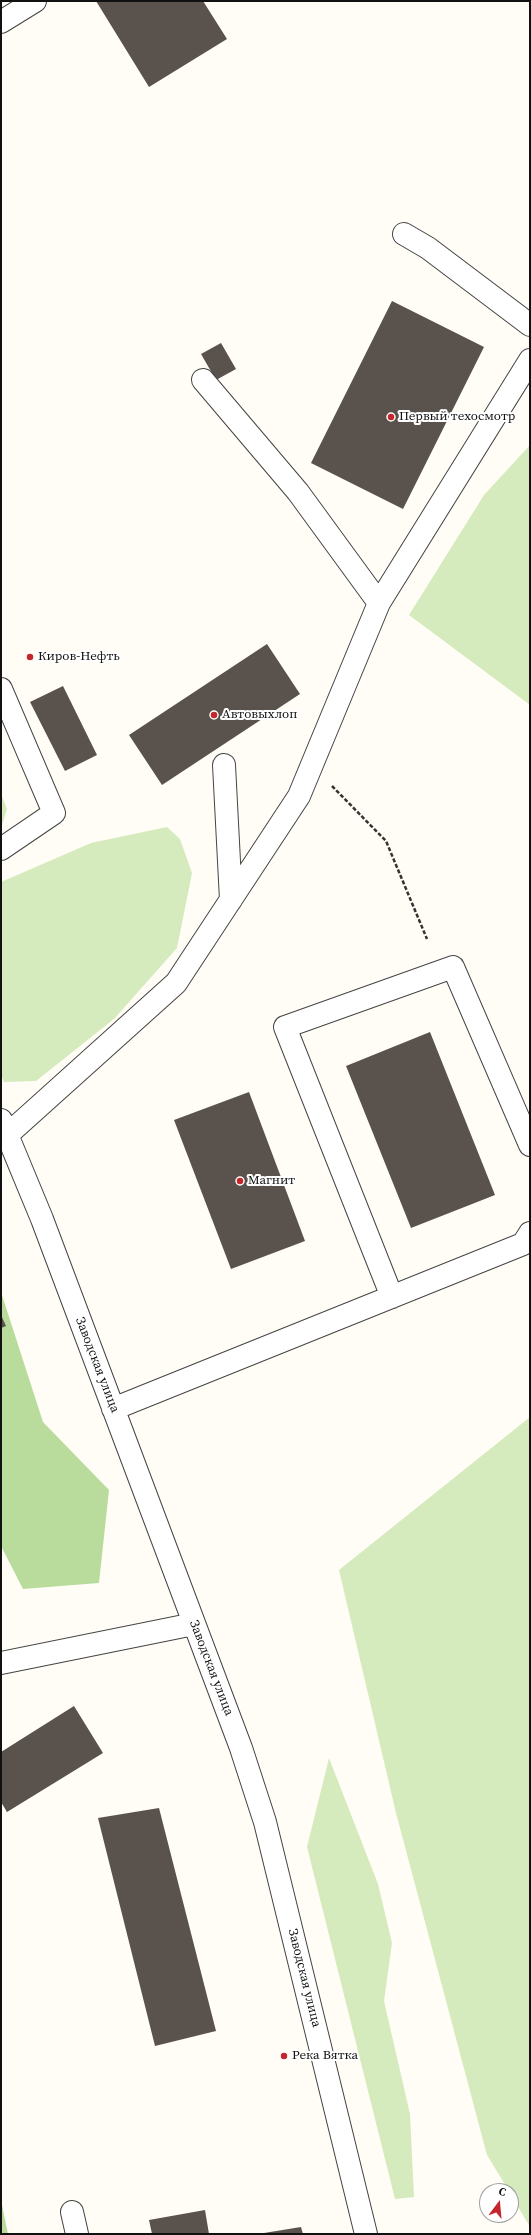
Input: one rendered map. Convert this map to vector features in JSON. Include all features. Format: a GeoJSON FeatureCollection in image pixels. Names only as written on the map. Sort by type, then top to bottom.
{"type":"FeatureCollection","features":[{"type":"Feature","properties":{"kind":"street"},"geometry":{"type":"LineString","coordinates":[[1,22],[35,1]]}},
{"type":"Feature","properties":{"kind":"street"},"geometry":{"type":"LineString","coordinates":[[404,234],[428,248],[530,326]]}},
{"type":"Feature","properties":{"kind":"street"},"geometry":{"type":"LineString","coordinates":[[4,1127],[176,983],[299,796],[379,603],[530,360]]}},
{"type":"Feature","properties":{"kind":"street"},"geometry":{"type":"LineString","coordinates":[[202,380],[298,492],[379,603]]}},
{"type":"Feature","properties":{"kind":"street"},"geometry":{"type":"LineString","coordinates":[[1,689],[54,814],[1,849]]}},
{"type":"Feature","properties":{"kind":"street"},"geometry":{"type":"LineString","coordinates":[[224,765],[231,900]]}},
{"type":"Feature","properties":{"kind":"street"},"geometry":{"type":"LineString","coordinates":[[392,1297],[285,1027],[452,967],[530,1145]]}},
{"type":"Feature","properties":{"kind":"street","name":"Заводская улица"},"geometry":{"type":"LineString","coordinates":[[4,1127],[42,1219],[241,1748],[265,1822],[366,2234]]}},
{"type":"Feature","properties":{"kind":"street"},"geometry":{"type":"LineString","coordinates":[[114,1409],[523,1244],[530,1233]]}},
{"type":"Feature","properties":{"kind":"street"},"geometry":{"type":"LineString","coordinates":[[1,1663],[194,1624]]}},
{"type":"Feature","properties":{"kind":"street"},"geometry":{"type":"LineString","coordinates":[[72,2212],[77,2234]]}},
{"type":"Feature","properties":{"kind":"path"},"geometry":{"type":"LineString","coordinates":[[312,766],[386,842],[427,940]]}},
{"type":"Feature","properties":{"kind":"green space"},"geometry":{"type":"Polygon","coordinates":[[[530,445],[530,705],[409,615],[484,495],[530,445]]]}},
{"type":"Feature","properties":{"kind":"green space"},"geometry":{"type":"Polygon","coordinates":[[[1,794],[7,809],[1,828],[1,794]]]}},
{"type":"Feature","properties":{"kind":"green space"},"geometry":{"type":"Polygon","coordinates":[[[167,827],[180,839],[192,873],[177,948],[114,1019],[36,1081],[4,1082],[1,1075],[1,882],[91,843],[167,827]]]}},
{"type":"Feature","properties":{"kind":"green space"},"geometry":{"type":"Polygon","coordinates":[[[1,1292],[43,1422],[109,1490],[99,1583],[23,1589],[1,1546],[1,1292]]]}},
{"type":"Feature","properties":{"kind":"green space"},"geometry":{"type":"Polygon","coordinates":[[[530,1417],[530,2227],[519,2208],[519,2183],[504,2183],[487,2155],[396,1813],[339,1570],[530,1417]]]}},
{"type":"Feature","properties":{"kind":"green space"},"geometry":{"type":"Polygon","coordinates":[[[329,1758],[378,1884],[392,1943],[384,2001],[410,2114],[414,2197],[395,2199],[307,1847],[329,1758]]]}},
{"type":"Feature","properties":{"kind":"green space"},"geometry":{"type":"Polygon","coordinates":[[[1,2200],[8,2234],[1,2234],[1,2200]]]}},
{"type":"Feature","properties":{"kind":"building"},"geometry":{"type":"Polygon","coordinates":[[[96,1],[203,1],[227,39],[149,87],[96,1]]]}},
{"type":"Feature","properties":{"kind":"building","name":"Первый техосмотр"},"geometry":{"type":"Polygon","coordinates":[[[392,301],[484,347],[403,509],[311,463],[392,301]]]}},
{"type":"Feature","properties":{"kind":"building"},"geometry":{"type":"Polygon","coordinates":[[[221,343],[236,369],[216,380],[201,354],[221,343]]]}},
{"type":"Feature","properties":{"kind":"building","name":"Автовыхлоп"},"geometry":{"type":"Polygon","coordinates":[[[267,644],[300,694],[162,785],[129,735],[267,644]]]}},
{"type":"Feature","properties":{"kind":"building"},"geometry":{"type":"Polygon","coordinates":[[[63,686],[97,755],[65,771],[30,702],[63,686]]]}},
{"type":"Feature","properties":{"kind":"building"},"geometry":{"type":"Polygon","coordinates":[[[430,1032],[495,1195],[411,1228],[346,1066],[430,1032]]]}},
{"type":"Feature","properties":{"kind":"building","name":"Магнит"},"geometry":{"type":"Polygon","coordinates":[[[249,1092],[305,1241],[231,1269],[174,1120],[249,1092]]]}},
{"type":"Feature","properties":{"kind":"building"},"geometry":{"type":"Polygon","coordinates":[[[1,1315],[6,1326],[1,1328],[1,1315]]]}},
{"type":"Feature","properties":{"kind":"building"},"geometry":{"type":"Polygon","coordinates":[[[74,1706],[103,1753],[7,1812],[1,1802],[1,1752],[74,1706]]]}},
{"type":"Feature","properties":{"kind":"building"},"geometry":{"type":"Polygon","coordinates":[[[159,1808],[216,2031],[155,2046],[98,1818],[159,1808]]]}},
{"type":"Feature","properties":{"kind":"building"},"geometry":{"type":"Polygon","coordinates":[[[205,2210],[209,2234],[152,2234],[149,2220],[205,2210]]]}},
{"type":"Feature","properties":{"kind":"building"},"geometry":{"type":"Polygon","coordinates":[[[301,2227],[303,2234],[264,2234],[264,2233],[301,2227]]]}},
{"type":"Feature","properties":{"kind":"place","name":"Первый техосмотр"},"geometry":{"type":"Point","coordinates":[391,417]}},
{"type":"Feature","properties":{"kind":"place","name":"Киров-Нефть"},"geometry":{"type":"Point","coordinates":[30,657]}},
{"type":"Feature","properties":{"kind":"place","name":"Автовыхлоп"},"geometry":{"type":"Point","coordinates":[214,715]}},
{"type":"Feature","properties":{"kind":"place","name":"Магнит"},"geometry":{"type":"Point","coordinates":[240,1181]}},
{"type":"Feature","properties":{"kind":"place","name":"Река Вятка"},"geometry":{"type":"Point","coordinates":[284,2056]}}]}
